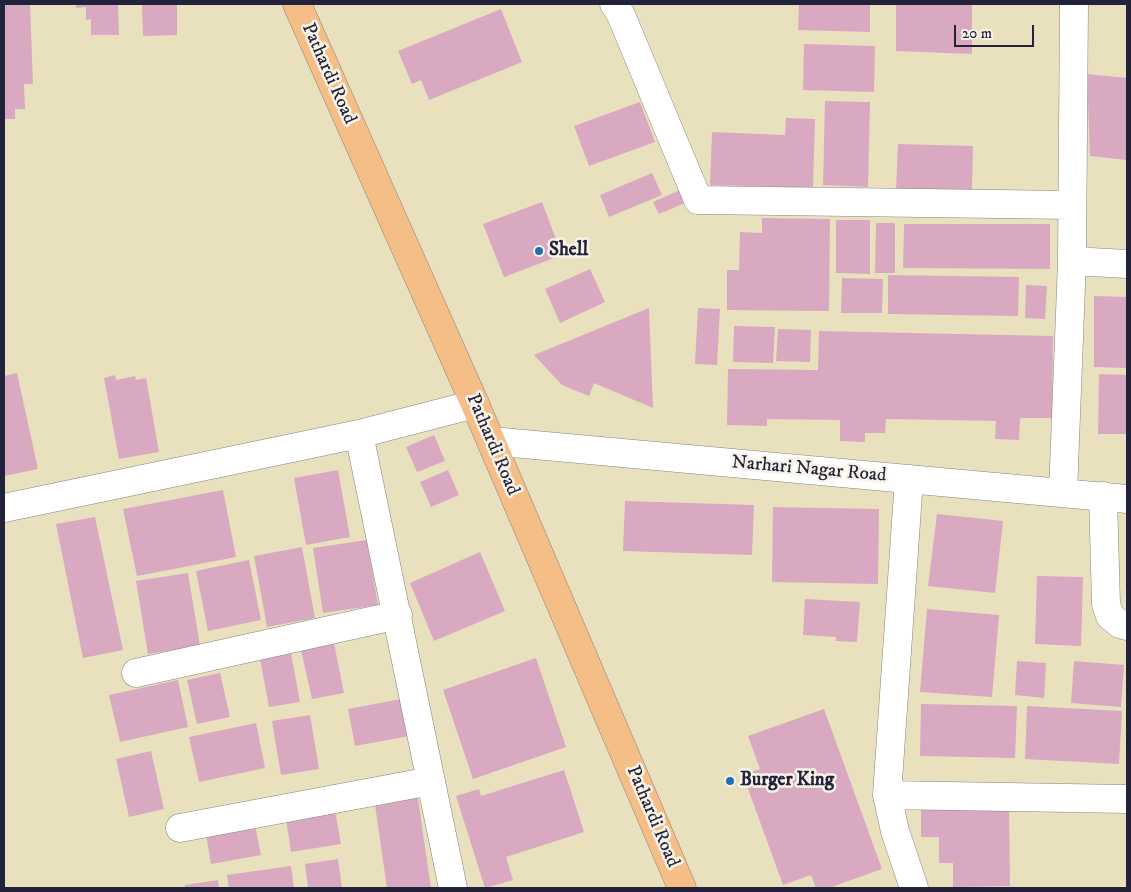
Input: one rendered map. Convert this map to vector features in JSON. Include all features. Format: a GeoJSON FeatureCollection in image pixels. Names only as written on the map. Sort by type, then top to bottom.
{"type":"FeatureCollection","features":[{"type":"Feature","properties":{"kind":"main road","name":"Pathardi Road"},"geometry":{"type":"LineString","coordinates":[[297,4],[475,404],[682,888]]}},
{"type":"Feature","properties":{"kind":"street"},"geometry":{"type":"LineString","coordinates":[[614,4],[622,16],[698,200],[1071,205]]}},
{"type":"Feature","properties":{"kind":"street"},"geometry":{"type":"LineString","coordinates":[[1063,493],[1072,261],[1074,4]]}},
{"type":"Feature","properties":{"kind":"street"},"geometry":{"type":"LineString","coordinates":[[1072,261],[1127,264]]}},
{"type":"Feature","properties":{"kind":"street"},"geometry":{"type":"LineString","coordinates":[[4,508],[359,434],[475,404]]}},
{"type":"Feature","properties":{"kind":"street"},"geometry":{"type":"LineString","coordinates":[[359,434],[453,888]]}},
{"type":"Feature","properties":{"kind":"street","name":"Narhari Nagar Road"},"geometry":{"type":"LineString","coordinates":[[491,442],[1115,498]]}},
{"type":"Feature","properties":{"kind":"street"},"geometry":{"type":"LineString","coordinates":[[909,479],[887,795],[914,888]]}},
{"type":"Feature","properties":{"kind":"street"},"geometry":{"type":"LineString","coordinates":[[1115,498],[1106,604],[1110,616],[1120,624],[1127,626]]}},
{"type":"Feature","properties":{"kind":"street"},"geometry":{"type":"LineString","coordinates":[[136,673],[398,615]]}},
{"type":"Feature","properties":{"kind":"street"},"geometry":{"type":"LineString","coordinates":[[180,828],[431,781]]}},
{"type":"Feature","properties":{"kind":"street"},"geometry":{"type":"LineString","coordinates":[[887,795],[1127,799]]}},
{"type":"Feature","properties":{"kind":"building"},"geometry":{"type":"Polygon","coordinates":[[[4,4],[30,4],[33,84],[24,84],[25,109],[15,109],[15,119],[4,119],[4,4]]]}},
{"type":"Feature","properties":{"kind":"building"},"geometry":{"type":"Polygon","coordinates":[[[76,4],[118,4],[119,35],[91,35],[91,19],[86,20],[86,7],[76,8],[76,4]]]}},
{"type":"Feature","properties":{"kind":"building"},"geometry":{"type":"Polygon","coordinates":[[[142,4],[177,4],[177,35],[143,36],[142,4]]]}},
{"type":"Feature","properties":{"kind":"building"},"geometry":{"type":"Polygon","coordinates":[[[799,4],[870,4],[870,32],[798,30],[799,4]]]}},
{"type":"Feature","properties":{"kind":"building"},"geometry":{"type":"Polygon","coordinates":[[[896,4],[972,4],[972,54],[896,51],[896,4]]]}},
{"type":"Feature","properties":{"kind":"building"},"geometry":{"type":"Polygon","coordinates":[[[501,9],[522,62],[429,100],[421,80],[412,84],[398,51],[501,9]]]}},
{"type":"Feature","properties":{"kind":"building"},"geometry":{"type":"Polygon","coordinates":[[[804,44],[875,46],[874,92],[803,90],[804,44]]]}},
{"type":"Feature","properties":{"kind":"building"},"geometry":{"type":"Polygon","coordinates":[[[1087,74],[1127,78],[1127,160],[1090,156],[1087,74]]]}},
{"type":"Feature","properties":{"kind":"building"},"geometry":{"type":"Polygon","coordinates":[[[825,101],[870,102],[868,187],[823,185],[825,101]]]}},
{"type":"Feature","properties":{"kind":"building"},"geometry":{"type":"Polygon","coordinates":[[[640,102],[655,142],[589,166],[574,126],[640,102]]]}},
{"type":"Feature","properties":{"kind":"building"},"geometry":{"type":"Polygon","coordinates":[[[786,118],[815,119],[813,188],[710,185],[712,132],[785,135],[786,118]]]}},
{"type":"Feature","properties":{"kind":"building"},"geometry":{"type":"Polygon","coordinates":[[[898,144],[973,146],[972,191],[896,189],[898,144]]]}},
{"type":"Feature","properties":{"kind":"building"},"geometry":{"type":"Polygon","coordinates":[[[652,173],[662,195],[609,217],[600,195],[652,173]]]}},
{"type":"Feature","properties":{"kind":"building"},"geometry":{"type":"Polygon","coordinates":[[[680,190],[685,203],[659,214],[653,202],[680,190]]]}},
{"type":"Feature","properties":{"kind":"building"},"geometry":{"type":"Polygon","coordinates":[[[542,202],[562,255],[504,277],[483,224],[542,202]]]}},
{"type":"Feature","properties":{"kind":"building"},"geometry":{"type":"Polygon","coordinates":[[[762,218],[830,219],[829,311],[727,310],[727,270],[739,270],[740,232],[762,233],[762,218]]]}},
{"type":"Feature","properties":{"kind":"building"},"geometry":{"type":"Polygon","coordinates":[[[836,220],[870,220],[870,274],[836,273],[836,220]]]}},
{"type":"Feature","properties":{"kind":"building"},"geometry":{"type":"Polygon","coordinates":[[[876,223],[895,223],[895,273],[875,273],[876,223]]]}},
{"type":"Feature","properties":{"kind":"building"},"geometry":{"type":"Polygon","coordinates":[[[904,224],[1050,224],[1050,269],[903,268],[904,224]]]}},
{"type":"Feature","properties":{"kind":"building"},"geometry":{"type":"Polygon","coordinates":[[[590,269],[605,302],[560,323],[545,289],[590,269]]]}},
{"type":"Feature","properties":{"kind":"building"},"geometry":{"type":"Polygon","coordinates":[[[888,275],[1019,277],[1018,316],[888,314],[888,275]]]}},
{"type":"Feature","properties":{"kind":"building"},"geometry":{"type":"Polygon","coordinates":[[[842,278],[883,279],[882,313],[841,313],[842,278]]]}},
{"type":"Feature","properties":{"kind":"building"},"geometry":{"type":"Polygon","coordinates":[[[1026,285],[1047,286],[1045,319],[1025,318],[1026,285]]]}},
{"type":"Feature","properties":{"kind":"building"},"geometry":{"type":"Polygon","coordinates":[[[1094,296],[1127,297],[1127,368],[1094,367],[1094,296]]]}},
{"type":"Feature","properties":{"kind":"building"},"geometry":{"type":"Polygon","coordinates":[[[649,308],[653,408],[594,383],[589,396],[562,385],[534,355],[649,308]]]}},
{"type":"Feature","properties":{"kind":"building"},"geometry":{"type":"Polygon","coordinates":[[[698,308],[720,309],[717,365],[695,364],[698,308]]]}},
{"type":"Feature","properties":{"kind":"building"},"geometry":{"type":"Polygon","coordinates":[[[734,326],[775,327],[773,363],[733,362],[734,326]]]}},
{"type":"Feature","properties":{"kind":"building"},"geometry":{"type":"Polygon","coordinates":[[[778,329],[811,330],[810,362],[776,361],[778,329]]]}},
{"type":"Feature","properties":{"kind":"building"},"geometry":{"type":"Polygon","coordinates":[[[819,331],[1053,336],[1052,418],[1020,418],[1019,440],[995,439],[996,421],[886,419],[885,433],[865,433],[865,442],[840,441],[840,420],[767,419],[767,426],[727,425],[728,369],[818,370],[819,331]]]}},
{"type":"Feature","properties":{"kind":"building"},"geometry":{"type":"Polygon","coordinates":[[[17,373],[38,469],[4,476],[4,376],[17,373]]]}},
{"type":"Feature","properties":{"kind":"building"},"geometry":{"type":"Polygon","coordinates":[[[1099,374],[1127,375],[1127,434],[1098,434],[1099,374]]]}},
{"type":"Feature","properties":{"kind":"building"},"geometry":{"type":"Polygon","coordinates":[[[115,375],[116,380],[135,376],[136,380],[146,378],[159,452],[119,459],[104,378],[115,375]]]}},
{"type":"Feature","properties":{"kind":"building"},"geometry":{"type":"Polygon","coordinates":[[[434,435],[445,461],[417,472],[406,447],[434,435]]]}},
{"type":"Feature","properties":{"kind":"building"},"geometry":{"type":"Polygon","coordinates":[[[338,470],[350,537],[306,545],[294,478],[338,470]]]}},
{"type":"Feature","properties":{"kind":"building"},"geometry":{"type":"Polygon","coordinates":[[[448,470],[459,495],[431,507],[420,482],[448,470]]]}},
{"type":"Feature","properties":{"kind":"building"},"geometry":{"type":"Polygon","coordinates":[[[223,490],[236,557],[137,576],[123,509],[223,490]]]}},
{"type":"Feature","properties":{"kind":"building"},"geometry":{"type":"Polygon","coordinates":[[[625,501],[754,505],[752,555],[623,551],[625,501]]]}},
{"type":"Feature","properties":{"kind":"building"},"geometry":{"type":"Polygon","coordinates":[[[773,507],[879,509],[878,584],[772,582],[773,507]]]}},
{"type":"Feature","properties":{"kind":"building"},"geometry":{"type":"Polygon","coordinates":[[[937,514],[1003,521],[995,593],[928,586],[937,514]]]}},
{"type":"Feature","properties":{"kind":"building"},"geometry":{"type":"Polygon","coordinates":[[[95,517],[123,650],[83,658],[56,524],[95,517]]]}},
{"type":"Feature","properties":{"kind":"building"},"geometry":{"type":"Polygon","coordinates":[[[367,540],[378,605],[323,613],[313,548],[367,540]]]}},
{"type":"Feature","properties":{"kind":"building"},"geometry":{"type":"Polygon","coordinates":[[[302,547],[315,618],[267,627],[254,556],[302,547]]]}},
{"type":"Feature","properties":{"kind":"building"},"geometry":{"type":"Polygon","coordinates":[[[480,552],[505,611],[434,641],[410,583],[480,552]]]}},
{"type":"Feature","properties":{"kind":"building"},"geometry":{"type":"Polygon","coordinates":[[[249,560],[261,620],[208,631],[196,571],[249,560]]]}},
{"type":"Feature","properties":{"kind":"building"},"geometry":{"type":"Polygon","coordinates":[[[188,573],[200,646],[148,654],[136,581],[188,573]]]}},
{"type":"Feature","properties":{"kind":"building"},"geometry":{"type":"Polygon","coordinates":[[[1037,576],[1083,577],[1081,646],[1035,644],[1037,576]]]}},
{"type":"Feature","properties":{"kind":"building"},"geometry":{"type":"Polygon","coordinates":[[[805,599],[860,602],[857,642],[836,641],[836,637],[803,635],[805,599]]]}},
{"type":"Feature","properties":{"kind":"building"},"geometry":{"type":"Polygon","coordinates":[[[927,609],[999,615],[992,697],[920,692],[927,609]]]}},
{"type":"Feature","properties":{"kind":"building"},"geometry":{"type":"Polygon","coordinates":[[[334,643],[344,693],[312,699],[301,650],[334,643]]]}},
{"type":"Feature","properties":{"kind":"building"},"geometry":{"type":"Polygon","coordinates":[[[291,653],[300,702],[269,707],[260,659],[291,653]]]}},
{"type":"Feature","properties":{"kind":"building"},"geometry":{"type":"Polygon","coordinates":[[[536,658],[566,747],[473,779],[443,690],[536,658]]]}},
{"type":"Feature","properties":{"kind":"building"},"geometry":{"type":"Polygon","coordinates":[[[1017,661],[1046,663],[1044,698],[1015,695],[1017,661]]]}},
{"type":"Feature","properties":{"kind":"building"},"geometry":{"type":"Polygon","coordinates":[[[1074,661],[1124,665],[1121,707],[1071,703],[1074,661]]]}},
{"type":"Feature","properties":{"kind":"building"},"geometry":{"type":"Polygon","coordinates":[[[220,673],[230,717],[197,724],[187,680],[220,673]]]}},
{"type":"Feature","properties":{"kind":"building"},"geometry":{"type":"Polygon","coordinates":[[[178,680],[188,727],[120,742],[109,695],[178,680]]]}},
{"type":"Feature","properties":{"kind":"building"},"geometry":{"type":"Polygon","coordinates":[[[401,699],[409,736],[355,746],[348,709],[401,699]]]}},
{"type":"Feature","properties":{"kind":"building"},"geometry":{"type":"Polygon","coordinates":[[[921,704],[1017,706],[1015,758],[920,756],[921,704]]]}},
{"type":"Feature","properties":{"kind":"building"},"geometry":{"type":"Polygon","coordinates":[[[1027,706],[1122,711],[1119,764],[1025,759],[1027,706]]]}},
{"type":"Feature","properties":{"kind":"building"},"geometry":{"type":"Polygon","coordinates":[[[824,709],[882,869],[829,888],[816,888],[811,875],[783,885],[743,775],[760,769],[748,736],[824,709]]]}},
{"type":"Feature","properties":{"kind":"building"},"geometry":{"type":"Polygon","coordinates":[[[310,715],[319,769],[281,775],[272,721],[310,715]]]}},
{"type":"Feature","properties":{"kind":"building"},"geometry":{"type":"Polygon","coordinates":[[[256,723],[265,768],[199,782],[189,737],[256,723]]]}},
{"type":"Feature","properties":{"kind":"building"},"geometry":{"type":"Polygon","coordinates":[[[151,751],[164,809],[129,817],[116,759],[151,751]]]}},
{"type":"Feature","properties":{"kind":"building"},"geometry":{"type":"Polygon","coordinates":[[[564,770],[584,832],[506,857],[513,880],[485,888],[456,796],[479,789],[481,796],[564,770]]]}},
{"type":"Feature","properties":{"kind":"building"},"geometry":{"type":"Polygon","coordinates":[[[417,792],[431,888],[387,888],[374,798],[417,792]]]}},
{"type":"Feature","properties":{"kind":"building"},"geometry":{"type":"Polygon","coordinates":[[[1009,803],[1010,886],[953,887],[953,863],[939,863],[939,837],[921,837],[921,804],[1009,803]]]}},
{"type":"Feature","properties":{"kind":"building"},"geometry":{"type":"Polygon","coordinates":[[[335,811],[341,844],[291,852],[286,819],[335,811]]]}},
{"type":"Feature","properties":{"kind":"building"},"geometry":{"type":"Polygon","coordinates":[[[254,820],[261,855],[211,864],[205,828],[254,820]]]}},
{"type":"Feature","properties":{"kind":"building"},"geometry":{"type":"Polygon","coordinates":[[[338,859],[342,888],[308,888],[305,864],[338,859]]]}},
{"type":"Feature","properties":{"kind":"building"},"geometry":{"type":"Polygon","coordinates":[[[291,866],[294,888],[229,888],[227,875],[291,866]]]}},
{"type":"Feature","properties":{"kind":"building"},"geometry":{"type":"Polygon","coordinates":[[[218,880],[219,888],[185,888],[185,885],[218,880]]]}},
{"type":"Feature","properties":{"kind":"place","name":"Shell"},"geometry":{"type":"Point","coordinates":[539,251]}},
{"type":"Feature","properties":{"kind":"place","name":"Burger King"},"geometry":{"type":"Point","coordinates":[730,781]}}]}
